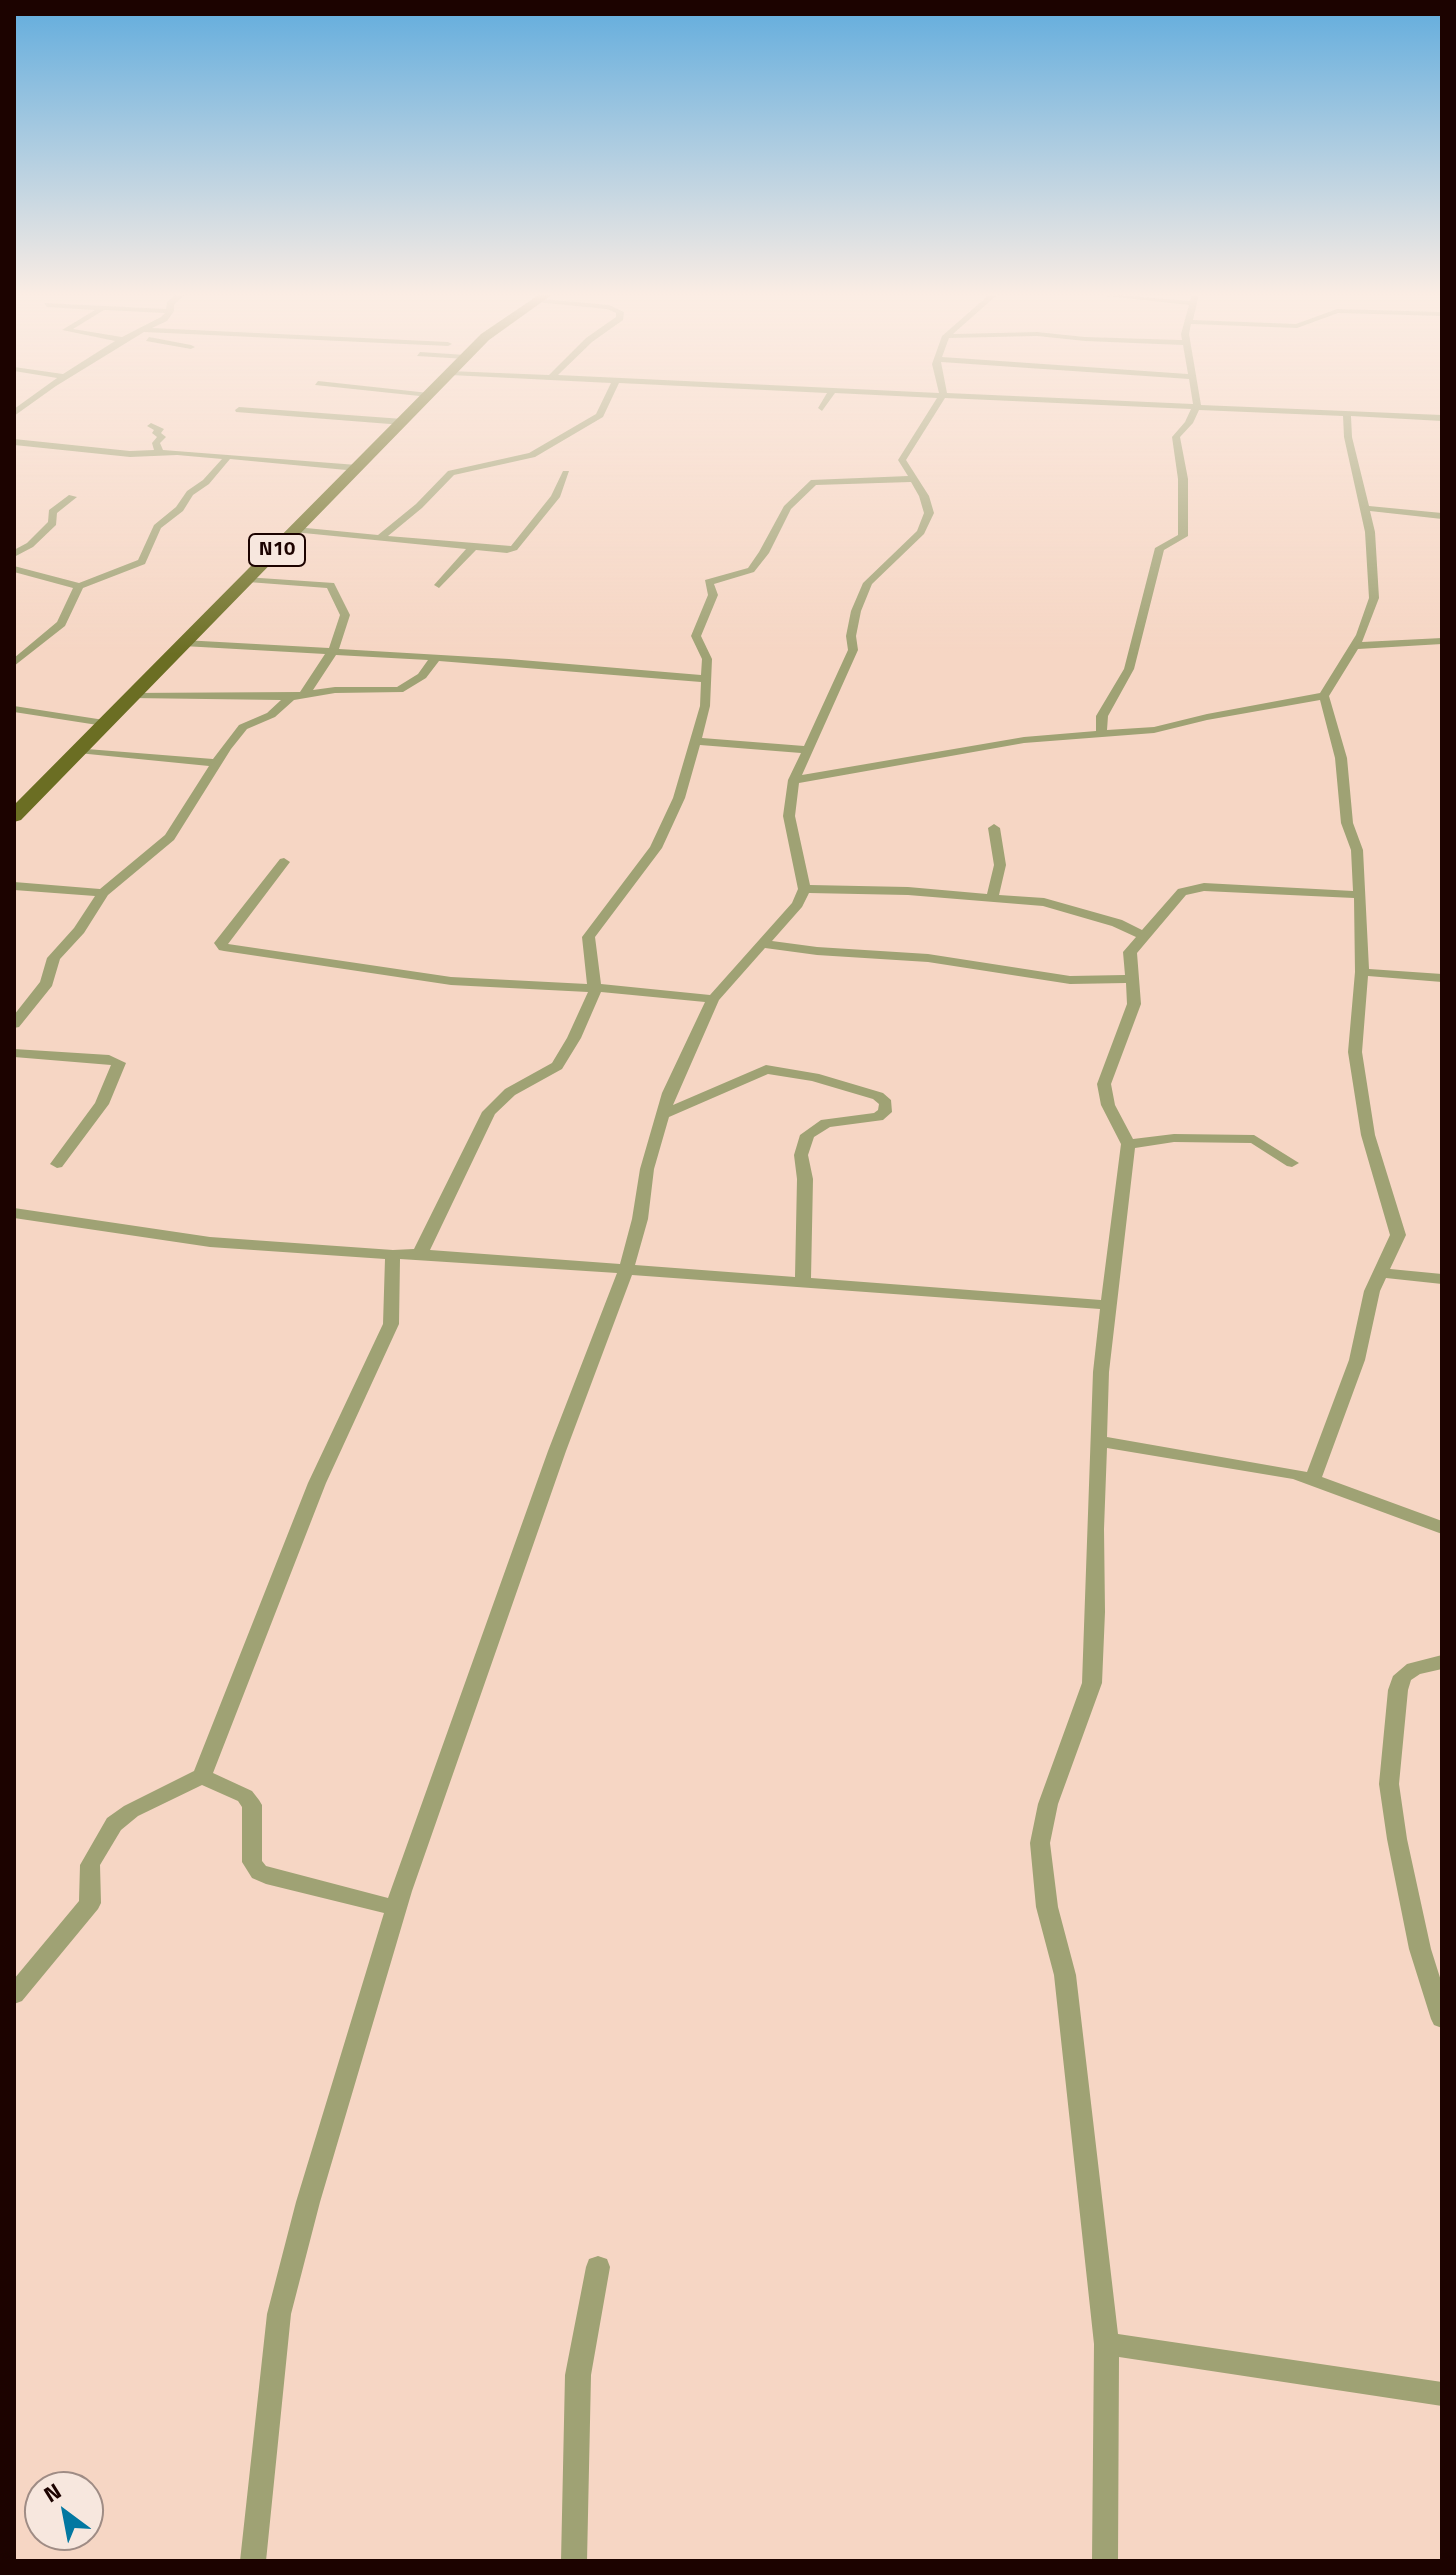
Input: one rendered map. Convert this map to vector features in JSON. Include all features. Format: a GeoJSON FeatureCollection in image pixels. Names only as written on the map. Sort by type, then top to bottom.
{"type":"FeatureCollection","features":[{"type":"Feature","properties":{"kind":"main road","name":"N10"},"geometry":{"type":"LineString","coordinates":[[15,814],[411,414]]}},
{"type":"Feature","properties":{"kind":"street"},"geometry":{"type":"LineString","coordinates":[[296,414],[403,422]]}},
{"type":"Feature","properties":{"kind":"street"},"geometry":{"type":"LineString","coordinates":[[380,538],[419,506],[451,473],[526,458],[600,414]]}},
{"type":"Feature","properties":{"kind":"street"},"geometry":{"type":"LineString","coordinates":[[253,2561],[279,2314],[308,2202],[397,1908],[557,1451],[626,1270],[640,1219],[647,1169],[669,1093],[713,999],[798,904],[804,889],[789,816],[794,780],[853,650],[851,636],[856,611],[868,583],[921,532],[929,513],[929,506],[902,457],[930,414]]}},
{"type":"Feature","properties":{"kind":"street"},"geometry":{"type":"LineString","coordinates":[[1101,734],[1102,716],[1129,669],[1160,548],[1183,536],[1183,479],[1176,437],[1193,414]]}},
{"type":"Feature","properties":{"kind":"street"},"geometry":{"type":"LineString","coordinates":[[1313,1478],[1357,1360],[1372,1291],[1398,1235],[1368,1135],[1355,1052],[1362,972],[1357,850],[1347,823],[1341,758],[1324,696],[1361,635],[1374,598],[1365,508],[1348,437],[1347,414]]}},
{"type":"Feature","properties":{"kind":"street"},"geometry":{"type":"LineString","coordinates":[[1369,414],[1442,418]]}},
{"type":"Feature","properties":{"kind":"street"},"geometry":{"type":"LineString","coordinates":[[151,426],[160,429],[156,434],[162,437],[155,445],[159,452]]}},
{"type":"Feature","properties":{"kind":"street"},"geometry":{"type":"LineString","coordinates":[[14,442],[135,455],[159,452],[357,468]]}},
{"type":"Feature","properties":{"kind":"street"},"geometry":{"type":"LineString","coordinates":[[128,464],[135,455]]}},
{"type":"Feature","properties":{"kind":"street"},"geometry":{"type":"LineString","coordinates":[[14,569],[79,586],[142,562],[157,527],[180,509],[190,493],[206,482],[226,459]]}},
{"type":"Feature","properties":{"kind":"street"},"geometry":{"type":"LineString","coordinates":[[296,530],[507,550],[514,548],[555,497],[566,473]]}},
{"type":"Feature","properties":{"kind":"street"},"geometry":{"type":"LineString","coordinates":[[420,1254],[489,1112],[510,1092],[557,1066],[574,1038],[595,990],[588,937],[656,848],[679,798],[705,706],[707,659],[696,636],[713,595],[709,582],[751,570],[764,553],[787,508],[814,482],[914,479]]}},
{"type":"Feature","properties":{"kind":"street"},"geometry":{"type":"LineString","coordinates":[[14,554],[30,545],[53,523],[52,512],[72,497]]}},
{"type":"Feature","properties":{"kind":"street"},"geometry":{"type":"LineString","coordinates":[[1365,508],[1442,516]]}},
{"type":"Feature","properties":{"kind":"street"},"geometry":{"type":"LineString","coordinates":[[439,585],[473,547]]}},
{"type":"Feature","properties":{"kind":"street"},"geometry":{"type":"LineString","coordinates":[[14,1024],[47,983],[54,958],[79,930],[103,893],[170,837],[243,727],[274,713],[297,696],[333,651],[345,615],[333,587],[248,579]]}},
{"type":"Feature","properties":{"kind":"street"},"geometry":{"type":"LineString","coordinates":[[14,663],[61,624],[79,586]]}},
{"type":"Feature","properties":{"kind":"street"},"geometry":{"type":"LineString","coordinates":[[1353,646],[1442,641]]}},
{"type":"Feature","properties":{"kind":"street"},"geometry":{"type":"LineString","coordinates":[[183,643],[706,679]]}},
{"type":"Feature","properties":{"kind":"street"},"geometry":{"type":"LineString","coordinates":[[131,695],[297,696],[335,690],[399,690],[422,676],[435,659]]}},
{"type":"Feature","properties":{"kind":"street"},"geometry":{"type":"LineString","coordinates":[[794,780],[1009,742],[1154,730],[1324,696]]}},
{"type":"Feature","properties":{"kind":"street"},"geometry":{"type":"LineString","coordinates":[[14,709],[104,723]]}},
{"type":"Feature","properties":{"kind":"street"},"geometry":{"type":"LineString","coordinates":[[696,741],[809,750]]}},
{"type":"Feature","properties":{"kind":"street"},"geometry":{"type":"LineString","coordinates":[[78,750],[217,763]]}},
{"type":"Feature","properties":{"kind":"street"},"geometry":{"type":"LineString","coordinates":[[992,897],[1000,865],[994,828]]}},
{"type":"Feature","properties":{"kind":"street"},"geometry":{"type":"LineString","coordinates":[[284,862],[226,935],[221,943],[224,947],[451,981],[614,989],[713,999]]}},
{"type":"Feature","properties":{"kind":"street"},"geometry":{"type":"LineString","coordinates":[[14,886],[103,893]]}},
{"type":"Feature","properties":{"kind":"street"},"geometry":{"type":"LineString","coordinates":[[804,889],[908,891],[1044,902],[1117,923],[1143,935]]}},
{"type":"Feature","properties":{"kind":"street"},"geometry":{"type":"LineString","coordinates":[[1105,2561],[1107,2344],[1065,1975],[1047,1907],[1040,1843],[1048,1804],[1092,1683],[1096,1612],[1095,1529],[1106,1305],[1128,1144],[1108,1105],[1104,1090],[1134,1004],[1130,952],[1178,896],[1189,889],[1360,895]]}},
{"type":"Feature","properties":{"kind":"street"},"geometry":{"type":"LineString","coordinates":[[762,944],[928,958],[1070,980],[1132,979]]}},
{"type":"Feature","properties":{"kind":"street"},"geometry":{"type":"LineString","coordinates":[[1362,972],[1442,978]]}},
{"type":"Feature","properties":{"kind":"street"},"geometry":{"type":"LineString","coordinates":[[14,1053],[109,1059],[119,1063],[102,1104],[57,1164]]}},
{"type":"Feature","properties":{"kind":"street"},"geometry":{"type":"LineString","coordinates":[[662,1115],[766,1069],[814,1077],[878,1096],[886,1103],[885,1112],[878,1117],[826,1123],[807,1135],[801,1155],[805,1179],[803,1282]]}},
{"type":"Feature","properties":{"kind":"street"},"geometry":{"type":"LineString","coordinates":[[1128,1144],[1174,1138],[1254,1139],[1292,1163]]}},
{"type":"Feature","properties":{"kind":"street"},"geometry":{"type":"LineString","coordinates":[[14,1213],[210,1242],[393,1255],[420,1254],[1106,1305]]}},
{"type":"Feature","properties":{"kind":"street"},"geometry":{"type":"LineString","coordinates":[[14,1995],[90,1903],[90,1865],[114,1824],[131,1811],[202,1776],[317,1483],[364,1388],[391,1324],[393,1255]]}},
{"type":"Feature","properties":{"kind":"street"},"geometry":{"type":"LineString","coordinates":[[1380,1273],[1442,1279]]}},
{"type":"Feature","properties":{"kind":"street"},"geometry":{"type":"LineString","coordinates":[[1099,1441],[1273,1468],[1313,1478],[1442,1528]]}},
{"type":"Feature","properties":{"kind":"street"},"geometry":{"type":"LineString","coordinates":[[1442,1662],[1414,1669],[1403,1676],[1398,1690],[1389,1784],[1420,1949],[1442,2019]]}},
{"type":"Feature","properties":{"kind":"street"},"geometry":{"type":"LineString","coordinates":[[202,1776],[245,1796],[252,1805],[252,1862],[259,1872],[397,1908]]}},
{"type":"Feature","properties":{"kind":"street"},"geometry":{"type":"LineString","coordinates":[[574,2561],[578,2375],[598,2267]]}},
{"type":"Feature","properties":{"kind":"street"},"geometry":{"type":"LineString","coordinates":[[1107,2344],[1442,2394]]}}]}
